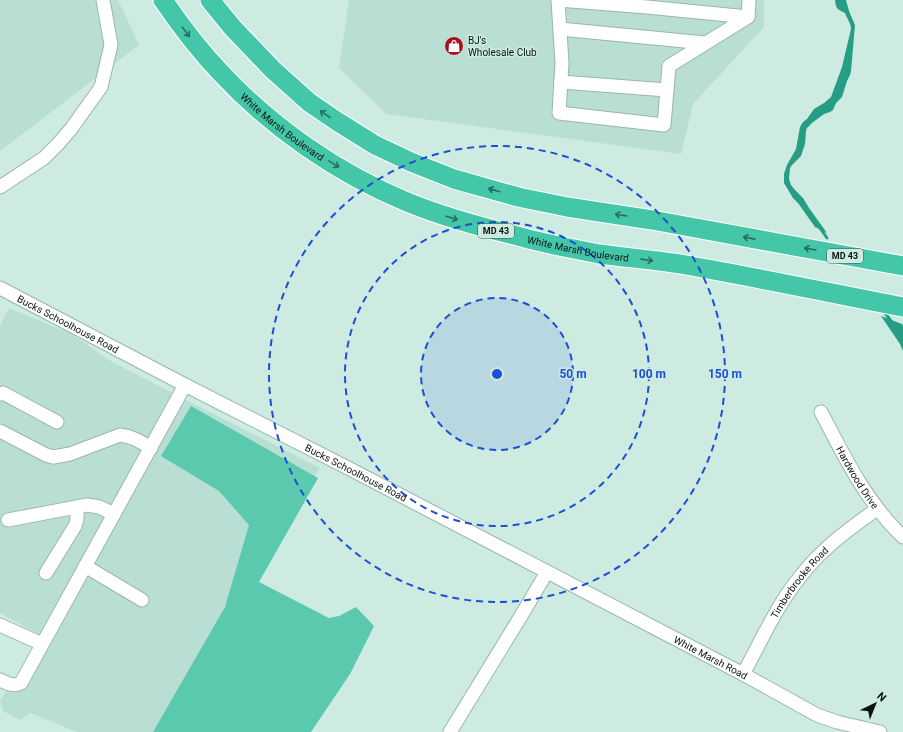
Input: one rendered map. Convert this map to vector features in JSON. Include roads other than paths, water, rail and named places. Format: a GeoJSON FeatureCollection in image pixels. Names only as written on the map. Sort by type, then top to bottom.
{"type":"FeatureCollection","features":[{"type":"Feature","properties":{"kind":"highway","name":"White Marsh Boulevard"},"geometry":{"type":"LineString","coordinates":[[163,0],[211,62],[233,86],[266,116],[333,164],[406,202],[453,219],[552,244],[600,254],[684,265],[903,307]]}},
{"type":"Feature","properties":{"kind":"highway","name":"MD 43"},"geometry":{"type":"LineString","coordinates":[[210,0],[232,27],[273,70],[310,103],[375,145],[411,162],[454,179],[518,197],[567,207],[652,220],[903,266]]}},
{"type":"Feature","properties":{"kind":"street"},"geometry":{"type":"LineString","coordinates":[[0,187],[44,158],[71,129],[101,87],[111,45],[103,0]]}},
{"type":"Feature","properties":{"kind":"street"},"geometry":{"type":"LineString","coordinates":[[558,0],[647,4],[748,17],[669,66],[664,125],[559,113],[562,63],[558,0]]}},
{"type":"Feature","properties":{"kind":"street"},"geometry":{"type":"LineString","coordinates":[[748,17],[749,0]]}},
{"type":"Feature","properties":{"kind":"street"},"geometry":{"type":"LineString","coordinates":[[560,29],[705,43]]}},
{"type":"Feature","properties":{"kind":"street"},"geometry":{"type":"LineString","coordinates":[[561,82],[666,90]]}},
{"type":"Feature","properties":{"kind":"street","name":"Bucks Schoolhouse Road"},"geometry":{"type":"LineString","coordinates":[[0,288],[547,572]]}},
{"type":"Feature","properties":{"kind":"street"},"geometry":{"type":"LineString","coordinates":[[0,680],[11,685],[21,683],[185,385]]}},
{"type":"Feature","properties":{"kind":"street"},"geometry":{"type":"LineString","coordinates":[[0,394],[3,393],[57,422]]}},
{"type":"Feature","properties":{"kind":"street","name":"Hardwood Drive"},"geometry":{"type":"LineString","coordinates":[[821,412],[851,468],[877,509],[903,537]]}},
{"type":"Feature","properties":{"kind":"street"},"geometry":{"type":"LineString","coordinates":[[0,431],[46,455],[54,457],[70,454],[120,435],[135,438],[151,448]]}},
{"type":"Feature","properties":{"kind":"street"},"geometry":{"type":"LineString","coordinates":[[8,520],[87,505],[99,507],[114,514]]}},
{"type":"Feature","properties":{"kind":"street"},"geometry":{"type":"LineString","coordinates":[[46,573],[75,526],[77,520],[77,506]]}},
{"type":"Feature","properties":{"kind":"street","name":"Timberbrooke Road"},"geometry":{"type":"LineString","coordinates":[[744,674],[781,604],[800,576],[841,535],[877,509]]}},
{"type":"Feature","properties":{"kind":"street"},"geometry":{"type":"LineString","coordinates":[[85,566],[142,600]]}},
{"type":"Feature","properties":{"kind":"street"},"geometry":{"type":"LineString","coordinates":[[450,732],[547,572]]}},
{"type":"Feature","properties":{"kind":"street","name":"White Marsh Road"},"geometry":{"type":"LineString","coordinates":[[547,572],[744,674],[817,715],[854,729],[880,732]]}},
{"type":"Feature","properties":{"kind":"street"},"geometry":{"type":"LineString","coordinates":[[0,625],[42,644]]}},
{"type":"Feature","properties":{"kind":"waterway"},"geometry":{"type":"LineString","coordinates":[[820,228],[827,238]]}},
{"type":"Feature","properties":{"kind":"waterway"},"geometry":{"type":"LineString","coordinates":[[885,313],[891,321]]}},
{"type":"Feature","properties":{"kind":"place","name":"BJ's Wholesale Club"},"geometry":{"type":"Point","coordinates":[454,46]}}]}
